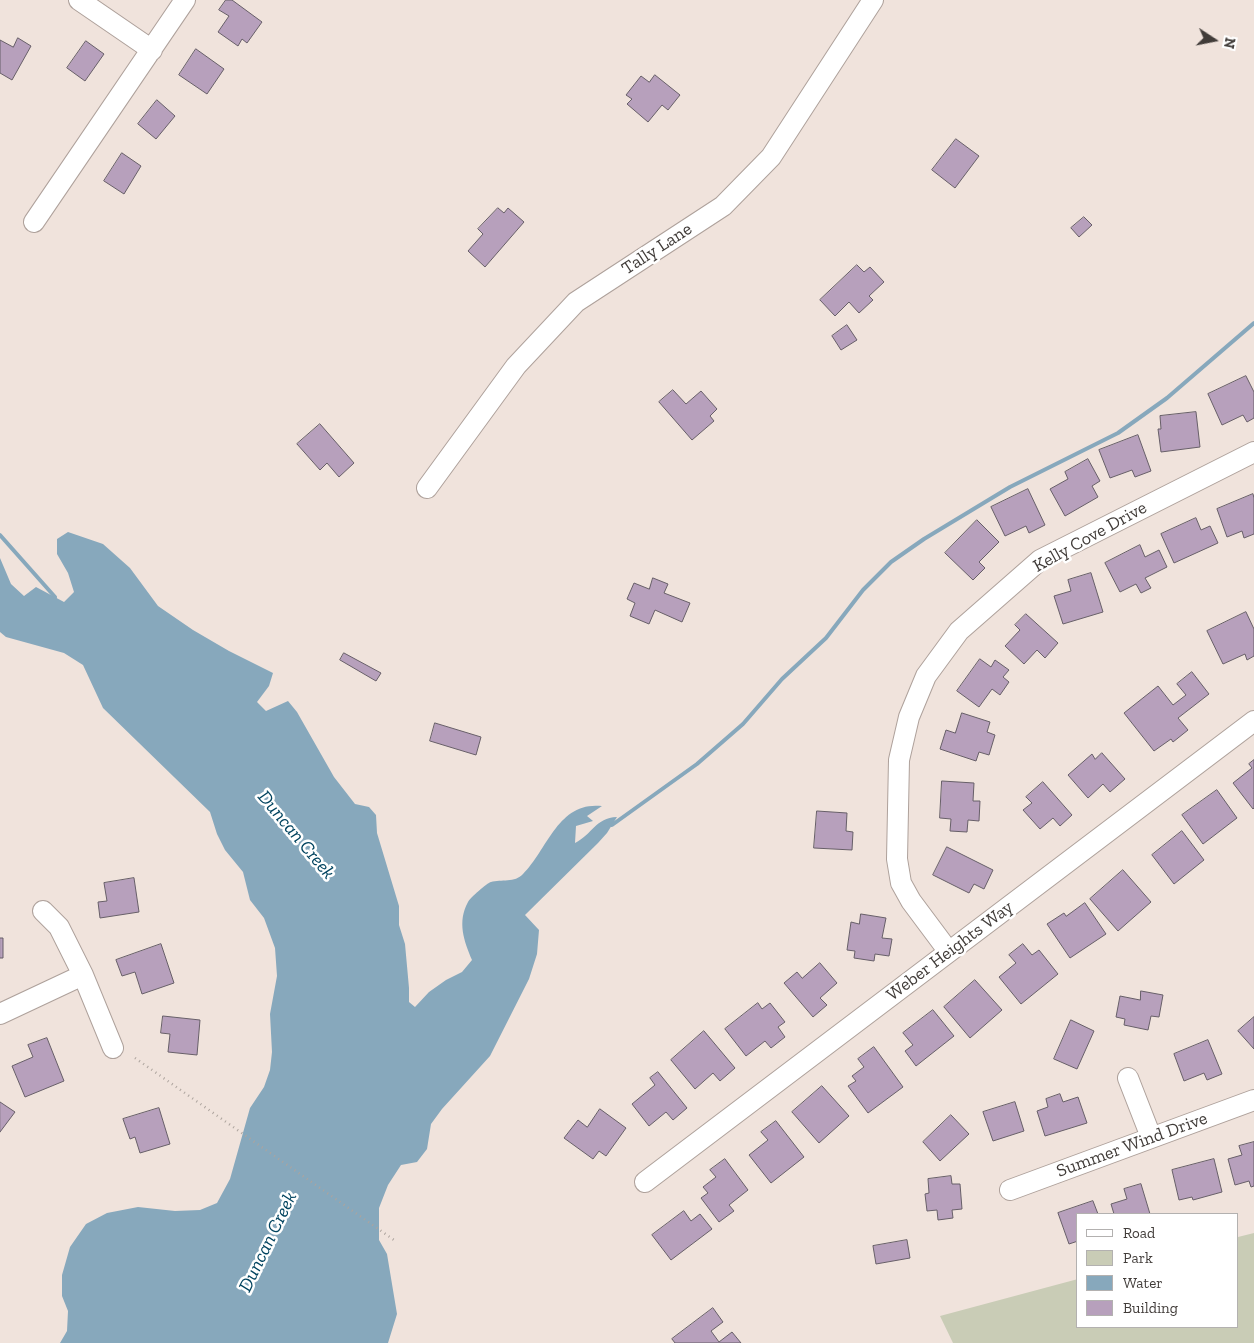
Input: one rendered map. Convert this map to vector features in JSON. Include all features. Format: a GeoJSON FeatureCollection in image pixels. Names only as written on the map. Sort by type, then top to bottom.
{"type":"FeatureCollection","features":[{"type":"Feature","properties":{"kind":"street"},"geometry":{"type":"LineString","coordinates":[[79,0],[152,50]]}},
{"type":"Feature","properties":{"kind":"street"},"geometry":{"type":"LineString","coordinates":[[34,222],[185,0]]}},
{"type":"Feature","properties":{"kind":"street","name":"Tally Lane"},"geometry":{"type":"LineString","coordinates":[[427,488],[516,366],[576,302],[723,206],[771,157],[874,0]]}},
{"type":"Feature","properties":{"kind":"street","name":"Kelly Cove Drive"},"geometry":{"type":"LineString","coordinates":[[949,952],[911,901],[901,883],[897,859],[898,760],[909,717],[926,676],[959,631],[1040,560],[1254,452]]}},
{"type":"Feature","properties":{"kind":"street","name":"Weber Heights Way"},"geometry":{"type":"LineString","coordinates":[[646,1182],[1254,721]]}},
{"type":"Feature","properties":{"kind":"street"},"geometry":{"type":"LineString","coordinates":[[43,911],[59,927],[83,975],[113,1048]]}},
{"type":"Feature","properties":{"kind":"street"},"geometry":{"type":"LineString","coordinates":[[0,1014],[83,975]]}},
{"type":"Feature","properties":{"kind":"street"},"geometry":{"type":"LineString","coordinates":[[1128,1078],[1151,1137]]}},
{"type":"Feature","properties":{"kind":"street","name":"Summer Wind Drive"},"geometry":{"type":"LineString","coordinates":[[1010,1190],[1254,1100]]}},
{"type":"Feature","properties":{"kind":"path"},"geometry":{"type":"LineString","coordinates":[[135,1058],[394,1240]]}},
{"type":"Feature","properties":{"kind":"green space"},"geometry":{"type":"Polygon","coordinates":[[[1254,1233],[1254,1343],[953,1343],[940,1316],[1076,1280],[1076,1328],[1239,1328],[1239,1237],[1254,1233]]]}},
{"type":"Feature","properties":{"kind":"water"},"geometry":{"type":"Polygon","coordinates":[[[68,532],[103,544],[130,568],[158,606],[193,630],[229,651],[273,673],[269,686],[257,702],[266,711],[288,701],[297,712],[334,777],[355,804],[369,807],[376,815],[377,833],[399,906],[399,925],[405,944],[409,1002],[415,1007],[429,992],[462,972],[472,960],[464,939],[462,924],[468,902],[475,894],[491,882],[512,880],[520,877],[532,864],[555,829],[575,811],[587,806],[602,806],[587,816],[593,821],[576,826],[575,843],[599,823],[617,817],[598,843],[525,915],[539,930],[537,954],[529,979],[490,1056],[442,1109],[431,1124],[427,1149],[417,1162],[401,1165],[388,1185],[379,1208],[379,1240],[387,1254],[397,1314],[388,1343],[60,1343],[67,1331],[68,1311],[62,1296],[62,1275],[70,1247],[86,1224],[107,1213],[138,1207],[175,1211],[200,1210],[217,1203],[230,1179],[250,1108],[264,1087],[270,1070],[272,1052],[270,1014],[277,976],[275,948],[264,918],[250,900],[243,872],[225,850],[217,834],[210,812],[103,708],[83,665],[64,653],[6,637],[0,632],[0,558],[11,584],[24,596],[36,587],[64,602],[74,592],[68,573],[57,554],[57,539],[68,532]]]}},
{"type":"Feature","properties":{"kind":"building"},"geometry":{"type":"Polygon","coordinates":[[[226,0],[232,0],[262,22],[247,43],[242,39],[238,46],[218,32],[229,16],[219,10],[226,0]]]}},
{"type":"Feature","properties":{"kind":"building"},"geometry":{"type":"Polygon","coordinates":[[[18,38],[31,46],[12,80],[0,73],[0,40],[13,47],[18,38]]]}},
{"type":"Feature","properties":{"kind":"building"},"geometry":{"type":"Polygon","coordinates":[[[86,41],[104,54],[85,81],[67,68],[86,41]]]}},
{"type":"Feature","properties":{"kind":"building"},"geometry":{"type":"Polygon","coordinates":[[[196,49],[224,69],[207,94],[179,75],[196,49]]]}},
{"type":"Feature","properties":{"kind":"building"},"geometry":{"type":"Polygon","coordinates":[[[655,75],[680,95],[668,110],[662,105],[648,122],[627,104],[632,99],[626,95],[641,76],[649,82],[655,75]]]}},
{"type":"Feature","properties":{"kind":"building"},"geometry":{"type":"Polygon","coordinates":[[[157,100],[175,116],[156,139],[138,124],[157,100]]]}},
{"type":"Feature","properties":{"kind":"building"},"geometry":{"type":"Polygon","coordinates":[[[956,139],[979,156],[955,188],[932,170],[956,139]]]}},
{"type":"Feature","properties":{"kind":"building"},"geometry":{"type":"Polygon","coordinates":[[[122,153],[141,166],[124,194],[104,181],[122,153]]]}},
{"type":"Feature","properties":{"kind":"building"},"geometry":{"type":"Polygon","coordinates":[[[498,208],[504,213],[508,208],[524,222],[485,267],[468,251],[483,234],[478,229],[498,208]]]}},
{"type":"Feature","properties":{"kind":"building"},"geometry":{"type":"Polygon","coordinates":[[[1084,217],[1092,225],[1079,237],[1071,228],[1084,217]]]}},
{"type":"Feature","properties":{"kind":"building"},"geometry":{"type":"Polygon","coordinates":[[[857,265],[864,272],[870,267],[884,282],[869,296],[873,300],[859,313],[849,302],[835,316],[820,300],[857,265]]]}},
{"type":"Feature","properties":{"kind":"building"},"geometry":{"type":"Polygon","coordinates":[[[847,325],[857,340],[841,350],[832,336],[847,325]]]}},
{"type":"Feature","properties":{"kind":"building"},"geometry":{"type":"Polygon","coordinates":[[[1246,376],[1254,392],[1254,418],[1247,422],[1243,415],[1222,425],[1208,394],[1246,376]]]}},
{"type":"Feature","properties":{"kind":"building"},"geometry":{"type":"Polygon","coordinates":[[[673,390],[686,404],[701,391],[717,409],[710,416],[714,421],[692,440],[659,402],[673,390]]]}},
{"type":"Feature","properties":{"kind":"building"},"geometry":{"type":"Polygon","coordinates":[[[1196,412],[1200,447],[1161,452],[1158,429],[1161,429],[1160,416],[1196,412]]]}},
{"type":"Feature","properties":{"kind":"building"},"geometry":{"type":"Polygon","coordinates":[[[320,424],[354,463],[339,477],[327,463],[320,470],[297,444],[320,424]]]}},
{"type":"Feature","properties":{"kind":"building"},"geometry":{"type":"Polygon","coordinates":[[[1138,435],[1151,471],[1135,477],[1132,470],[1110,478],[1099,450],[1138,435]]]}},
{"type":"Feature","properties":{"kind":"building"},"geometry":{"type":"Polygon","coordinates":[[[1088,459],[1100,481],[1092,486],[1098,497],[1065,516],[1050,489],[1068,479],[1065,472],[1088,459]]]}},
{"type":"Feature","properties":{"kind":"building"},"geometry":{"type":"Polygon","coordinates":[[[1028,489],[1045,525],[1029,533],[1026,526],[1005,536],[991,507],[1028,489]]]}},
{"type":"Feature","properties":{"kind":"building"},"geometry":{"type":"Polygon","coordinates":[[[1253,494],[1254,534],[1244,538],[1242,531],[1227,537],[1217,509],[1253,494]]]}},
{"type":"Feature","properties":{"kind":"building"},"geometry":{"type":"Polygon","coordinates":[[[1196,518],[1201,530],[1210,526],[1218,543],[1174,563],[1161,534],[1196,518]]]}},
{"type":"Feature","properties":{"kind":"building"},"geometry":{"type":"Polygon","coordinates":[[[977,520],[999,542],[979,562],[985,568],[973,580],[945,553],[977,520]]]}},
{"type":"Feature","properties":{"kind":"building"},"geometry":{"type":"Polygon","coordinates":[[[1140,545],[1145,557],[1159,550],[1167,567],[1145,578],[1151,588],[1141,593],[1136,584],[1120,592],[1105,563],[1140,545]]]}},
{"type":"Feature","properties":{"kind":"building"},"geometry":{"type":"Polygon","coordinates":[[[1091,573],[1103,612],[1063,624],[1054,596],[1071,591],[1068,580],[1091,573]]]}},
{"type":"Feature","properties":{"kind":"building"},"geometry":{"type":"Polygon","coordinates":[[[653,578],[668,584],[664,593],[690,603],[682,622],[655,610],[649,624],[630,616],[635,603],[627,599],[634,583],[649,589],[653,578]]]}},
{"type":"Feature","properties":{"kind":"building"},"geometry":{"type":"Polygon","coordinates":[[[1246,612],[1254,629],[1254,656],[1247,660],[1245,654],[1223,664],[1207,631],[1246,612]]]}},
{"type":"Feature","properties":{"kind":"building"},"geometry":{"type":"Polygon","coordinates":[[[1026,614],[1058,643],[1045,658],[1037,650],[1024,664],[1005,646],[1020,630],[1015,625],[1026,614]]]}},
{"type":"Feature","properties":{"kind":"building"},"geometry":{"type":"Polygon","coordinates":[[[344,653],[381,673],[376,681],[340,660],[344,653]]]}},
{"type":"Feature","properties":{"kind":"building"},"geometry":{"type":"Polygon","coordinates":[[[980,659],[991,667],[995,660],[1009,670],[1003,677],[1009,682],[1000,695],[992,689],[979,707],[957,691],[980,659]]]}},
{"type":"Feature","properties":{"kind":"building"},"geometry":{"type":"Polygon","coordinates":[[[1192,672],[1209,694],[1178,718],[1188,730],[1173,742],[1171,739],[1154,751],[1124,713],[1158,686],[1173,705],[1186,695],[1177,684],[1192,672]]]}},
{"type":"Feature","properties":{"kind":"building"},"geometry":{"type":"Polygon","coordinates":[[[962,713],[990,722],[987,732],[995,735],[989,755],[979,752],[976,761],[940,749],[946,730],[955,733],[962,713]]]}},
{"type":"Feature","properties":{"kind":"building"},"geometry":{"type":"Polygon","coordinates":[[[435,723],[481,737],[476,755],[430,741],[435,723]]]}},
{"type":"Feature","properties":{"kind":"building"},"geometry":{"type":"Polygon","coordinates":[[[1102,753],[1125,779],[1110,792],[1103,784],[1088,798],[1068,775],[1092,754],[1095,759],[1102,753]]]}},
{"type":"Feature","properties":{"kind":"building"},"geometry":{"type":"Polygon","coordinates":[[[1254,760],[1253,809],[1233,783],[1252,768],[1249,764],[1254,760]]]}},
{"type":"Feature","properties":{"kind":"building"},"geometry":{"type":"Polygon","coordinates":[[[942,781],[974,783],[973,801],[980,801],[979,821],[968,820],[967,832],[950,831],[951,819],[940,818],[942,781]]]}},
{"type":"Feature","properties":{"kind":"building"},"geometry":{"type":"Polygon","coordinates":[[[1043,782],[1072,815],[1060,826],[1053,818],[1040,829],[1023,810],[1032,803],[1026,797],[1043,782]]]}},
{"type":"Feature","properties":{"kind":"building"},"geometry":{"type":"Polygon","coordinates":[[[1217,790],[1237,818],[1203,844],[1182,815],[1217,790]]]}},
{"type":"Feature","properties":{"kind":"building"},"geometry":{"type":"Polygon","coordinates":[[[817,811],[847,813],[846,831],[853,832],[852,850],[814,848],[817,811]]]}},
{"type":"Feature","properties":{"kind":"building"},"geometry":{"type":"Polygon","coordinates":[[[1182,831],[1204,860],[1174,884],[1152,855],[1182,831]]]}},
{"type":"Feature","properties":{"kind":"building"},"geometry":{"type":"Polygon","coordinates":[[[947,847],[993,870],[984,889],[974,884],[969,893],[933,875],[947,847]]]}},
{"type":"Feature","properties":{"kind":"building"},"geometry":{"type":"Polygon","coordinates":[[[1123,870],[1151,902],[1118,931],[1090,899],[1123,870]]]}},
{"type":"Feature","properties":{"kind":"building"},"geometry":{"type":"Polygon","coordinates":[[[134,878],[139,912],[100,918],[98,902],[107,901],[104,883],[134,878]]]}},
{"type":"Feature","properties":{"kind":"building"},"geometry":{"type":"Polygon","coordinates":[[[1085,903],[1106,934],[1070,958],[1047,924],[1064,913],[1066,916],[1085,903]]]}},
{"type":"Feature","properties":{"kind":"building"},"geometry":{"type":"Polygon","coordinates":[[[861,914],[886,918],[882,938],[892,939],[889,956],[875,954],[874,961],[854,958],[855,951],[847,950],[851,922],[859,924],[861,914]]]}},
{"type":"Feature","properties":{"kind":"building"},"geometry":{"type":"Polygon","coordinates":[[[0,938],[3,938],[3,958],[0,958],[0,938]]]}},
{"type":"Feature","properties":{"kind":"building"},"geometry":{"type":"Polygon","coordinates":[[[161,944],[174,983],[142,994],[135,972],[122,976],[116,960],[161,944]]]}},
{"type":"Feature","properties":{"kind":"building"},"geometry":{"type":"Polygon","coordinates":[[[1023,944],[1032,955],[1039,950],[1058,974],[1021,1004],[999,977],[1016,963],[1009,955],[1023,944]]]}},
{"type":"Feature","properties":{"kind":"building"},"geometry":{"type":"Polygon","coordinates":[[[820,963],[837,983],[820,998],[827,1005],[813,1017],[784,983],[797,972],[802,978],[820,963]]]}},
{"type":"Feature","properties":{"kind":"building"},"geometry":{"type":"Polygon","coordinates":[[[975,980],[1002,1010],[970,1038],[944,1007],[975,980]]]}},
{"type":"Feature","properties":{"kind":"building"},"geometry":{"type":"Polygon","coordinates":[[[1141,991],[1163,995],[1159,1017],[1151,1016],[1148,1030],[1124,1025],[1125,1019],[1116,1017],[1120,996],[1140,1000],[1141,991]]]}},
{"type":"Feature","properties":{"kind":"building"},"geometry":{"type":"Polygon","coordinates":[[[758,1003],[762,1009],[770,1003],[785,1022],[778,1027],[785,1037],[771,1048],[765,1041],[746,1056],[725,1029],[758,1003]]]}},
{"type":"Feature","properties":{"kind":"building"},"geometry":{"type":"Polygon","coordinates":[[[933,1010],[954,1036],[916,1066],[905,1051],[913,1045],[903,1033],[933,1010]]]}},
{"type":"Feature","properties":{"kind":"building"},"geometry":{"type":"Polygon","coordinates":[[[163,1016],[200,1020],[197,1055],[168,1052],[170,1034],[161,1033],[163,1016]]]}},
{"type":"Feature","properties":{"kind":"building"},"geometry":{"type":"Polygon","coordinates":[[[1254,1017],[1254,1049],[1238,1031],[1254,1017]]]}},
{"type":"Feature","properties":{"kind":"building"},"geometry":{"type":"Polygon","coordinates":[[[1071,1020],[1094,1031],[1077,1069],[1054,1059],[1071,1020]]]}},
{"type":"Feature","properties":{"kind":"building"},"geometry":{"type":"Polygon","coordinates":[[[704,1031],[735,1068],[720,1081],[713,1073],[695,1089],[671,1060],[704,1031]]]}},
{"type":"Feature","properties":{"kind":"building"},"geometry":{"type":"Polygon","coordinates":[[[47,1038],[64,1081],[25,1097],[12,1066],[33,1057],[28,1045],[47,1038]]]}},
{"type":"Feature","properties":{"kind":"building"},"geometry":{"type":"Polygon","coordinates":[[[1208,1040],[1222,1074],[1207,1080],[1204,1073],[1184,1081],[1174,1054],[1208,1040]]]}},
{"type":"Feature","properties":{"kind":"building"},"geometry":{"type":"Polygon","coordinates":[[[874,1047],[903,1087],[868,1113],[848,1086],[856,1081],[852,1076],[864,1067],[858,1059],[874,1047]]]}},
{"type":"Feature","properties":{"kind":"building"},"geometry":{"type":"Polygon","coordinates":[[[658,1072],[687,1108],[673,1120],[666,1112],[649,1126],[632,1104],[655,1085],[650,1078],[658,1072]]]}},
{"type":"Feature","properties":{"kind":"building"},"geometry":{"type":"Polygon","coordinates":[[[822,1086],[849,1116],[819,1143],[792,1112],[822,1086]]]}},
{"type":"Feature","properties":{"kind":"building"},"geometry":{"type":"Polygon","coordinates":[[[1060,1094],[1063,1102],[1078,1097],[1087,1123],[1045,1136],[1037,1111],[1048,1107],[1046,1099],[1060,1094]]]}},
{"type":"Feature","properties":{"kind":"building"},"geometry":{"type":"Polygon","coordinates":[[[0,1102],[15,1112],[0,1132],[0,1102]]]}},
{"type":"Feature","properties":{"kind":"building"},"geometry":{"type":"Polygon","coordinates":[[[1015,1102],[1024,1131],[993,1141],[983,1112],[1015,1102]]]}},
{"type":"Feature","properties":{"kind":"building"},"geometry":{"type":"Polygon","coordinates":[[[159,1108],[170,1144],[140,1153],[135,1137],[130,1139],[123,1119],[159,1108]]]}},
{"type":"Feature","properties":{"kind":"building"},"geometry":{"type":"Polygon","coordinates":[[[600,1109],[626,1128],[606,1156],[599,1151],[593,1159],[564,1138],[578,1120],[587,1127],[600,1109]]]}},
{"type":"Feature","properties":{"kind":"building"},"geometry":{"type":"Polygon","coordinates":[[[951,1115],[969,1134],[940,1161],[923,1142],[951,1115]]]}},
{"type":"Feature","properties":{"kind":"building"},"geometry":{"type":"Polygon","coordinates":[[[776,1121],[804,1157],[771,1183],[749,1155],[768,1140],[761,1132],[776,1121]]]}},
{"type":"Feature","properties":{"kind":"building"},"geometry":{"type":"Polygon","coordinates":[[[1254,1142],[1254,1186],[1251,1187],[1249,1181],[1235,1185],[1228,1159],[1242,1155],[1239,1146],[1254,1142]]]}},
{"type":"Feature","properties":{"kind":"building"},"geometry":{"type":"Polygon","coordinates":[[[725,1159],[748,1190],[729,1205],[734,1211],[719,1222],[701,1198],[708,1193],[703,1187],[716,1177],[710,1170],[725,1159]]]}},
{"type":"Feature","properties":{"kind":"building"},"geometry":{"type":"Polygon","coordinates":[[[1214,1159],[1222,1192],[1193,1200],[1192,1197],[1179,1200],[1172,1170],[1214,1159]]]}},
{"type":"Feature","properties":{"kind":"building"},"geometry":{"type":"Polygon","coordinates":[[[951,1176],[952,1184],[960,1184],[962,1209],[952,1210],[953,1218],[938,1220],[937,1210],[927,1211],[925,1194],[929,1193],[928,1179],[951,1176]]]}},
{"type":"Feature","properties":{"kind":"building"},"geometry":{"type":"Polygon","coordinates":[[[1141,1184],[1150,1213],[1114,1213],[1111,1204],[1127,1199],[1124,1189],[1141,1184]]]}},
{"type":"Feature","properties":{"kind":"building"},"geometry":{"type":"Polygon","coordinates":[[[1093,1201],[1098,1213],[1076,1213],[1076,1242],[1069,1244],[1058,1213],[1093,1201]]]}},
{"type":"Feature","properties":{"kind":"building"},"geometry":{"type":"Polygon","coordinates":[[[684,1211],[691,1221],[700,1214],[712,1229],[671,1260],[652,1235],[684,1211]]]}},
{"type":"Feature","properties":{"kind":"building"},"geometry":{"type":"Polygon","coordinates":[[[907,1240],[910,1258],[876,1264],[873,1246],[907,1240]]]}},
{"type":"Feature","properties":{"kind":"building"},"geometry":{"type":"Polygon","coordinates":[[[713,1308],[723,1322],[711,1331],[719,1342],[732,1332],[741,1343],[675,1343],[672,1339],[713,1308]]]}},
{"type":"Feature","properties":{"kind":"waterway"},"geometry":{"type":"LineString","coordinates":[[612,825],[697,764],[743,724],[782,679],[826,638],[863,590],[891,562],[924,539],[1010,487],[1118,433],[1167,398],[1254,323]]}},
{"type":"Feature","properties":{"kind":"waterway","name":"Duncan Creek"},"geometry":{"type":"LineString","coordinates":[[0,535],[55,597]]}}]}
